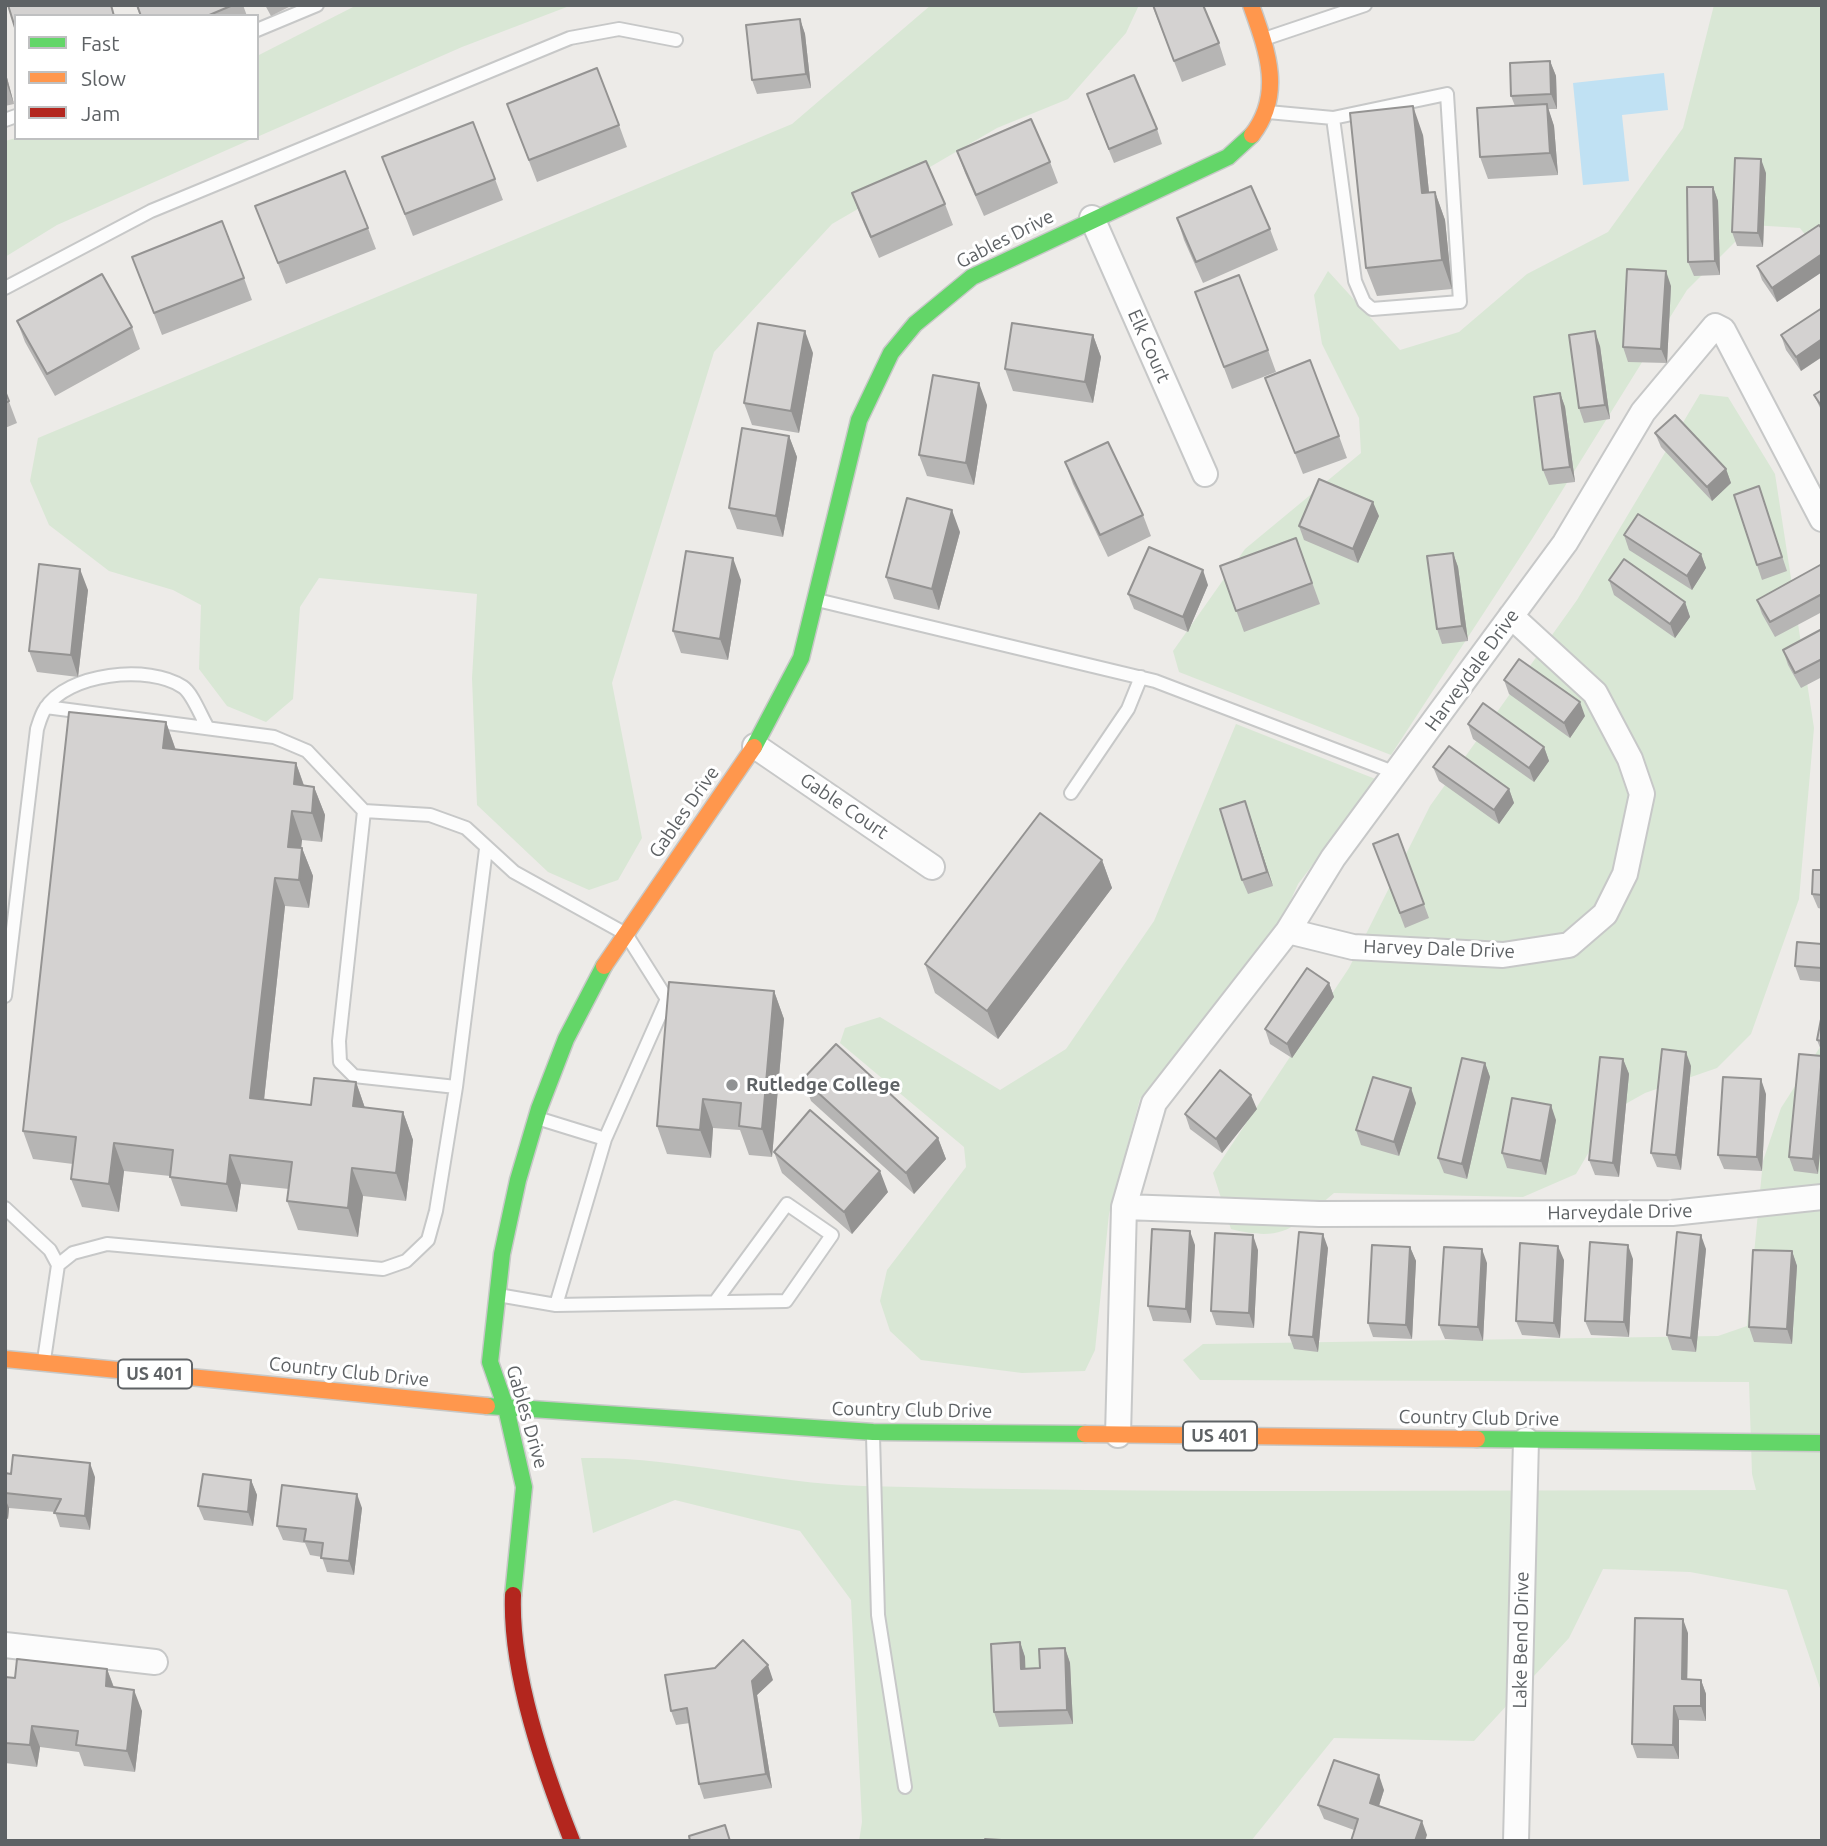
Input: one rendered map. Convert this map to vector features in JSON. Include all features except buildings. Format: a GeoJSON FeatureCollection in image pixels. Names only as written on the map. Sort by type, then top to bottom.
{"type":"FeatureCollection","features":[{"type":"Feature","properties":{"kind":"street","name":"Gables Drive"},"geometry":{"type":"LineString","coordinates":[[572,1841],[549,1782],[521,1673],[513,1599],[524,1487],[506,1408],[490,1362],[498,1295],[518,1180],[536,1118],[566,1039],[600,972],[755,746],[777,709],[801,658],[859,420],[891,353],[915,324],[972,276],[1228,157],[1247,143],[1268,112],[1273,75],[1251,5]]}},
{"type":"Feature","properties":{"kind":"street","name":"Elk Court"},"geometry":{"type":"LineString","coordinates":[[1092,218],[1205,474]]}},
{"type":"Feature","properties":{"kind":"street","name":"Harveydale Drive"},"geometry":{"type":"LineString","coordinates":[[1118,1435],[1124,1207],[1154,1103],[1288,931],[1333,858],[1565,543],[1643,412],[1716,326],[1723,330],[1822,519]]}},
{"type":"Feature","properties":{"kind":"street","name":"Harvey Dale Drive"},"geometry":{"type":"LineString","coordinates":[[1288,931],[1353,947],[1503,955],[1569,945],[1605,914],[1625,874],[1642,794],[1630,759],[1595,693],[1511,616]]}},
{"type":"Feature","properties":{"kind":"street","name":"Gable Court"},"geometry":{"type":"LineString","coordinates":[[755,746],[932,867]]}},
{"type":"Feature","properties":{"kind":"street","name":"Harveydale Drive"},"geometry":{"type":"LineString","coordinates":[[1124,1207],[1318,1214],[1672,1213],[1822,1197]]}},
{"type":"Feature","properties":{"kind":"street","name":"Country Club Drive"},"geometry":{"type":"LineString","coordinates":[[5,1359],[506,1408],[873,1432],[1822,1443]]}},
{"type":"Feature","properties":{"kind":"street","name":"Lake Bend Drive"},"geometry":{"type":"LineString","coordinates":[[1516,1841],[1526,1440]]}},
{"type":"Feature","properties":{"kind":"street"},"geometry":{"type":"LineString","coordinates":[[5,1645],[155,1662]]}},
{"type":"Feature","properties":{"kind":"lane"},"geometry":{"type":"LineString","coordinates":[[259,29],[317,5]]}},
{"type":"Feature","properties":{"kind":"lane"},"geometry":{"type":"LineString","coordinates":[[1263,39],[1365,5]]}},
{"type":"Feature","properties":{"kind":"lane"},"geometry":{"type":"LineString","coordinates":[[5,288],[151,211],[570,38],[619,29],[676,40]]}},
{"type":"Feature","properties":{"kind":"lane"},"geometry":{"type":"LineString","coordinates":[[1268,112],[1334,118],[1447,94],[1461,302],[1372,309],[1364,302],[1355,281],[1334,118]]}},
{"type":"Feature","properties":{"kind":"lane"},"geometry":{"type":"LineString","coordinates":[[815,599],[1141,677],[1396,773]]}},
{"type":"Feature","properties":{"kind":"lane"},"geometry":{"type":"LineString","coordinates":[[5,996],[37,729],[46,707],[72,688],[117,673],[159,677],[185,688],[208,728]]}},
{"type":"Feature","properties":{"kind":"lane"},"geometry":{"type":"LineString","coordinates":[[1071,793],[1128,709],[1141,677]]}},
{"type":"Feature","properties":{"kind":"lane"},"geometry":{"type":"LineString","coordinates":[[46,707],[274,737],[307,751],[364,811],[430,815],[466,828],[514,872],[626,934],[667,999],[605,1139],[556,1305]]}},
{"type":"Feature","properties":{"kind":"lane"},"geometry":{"type":"LineString","coordinates":[[364,811],[339,1041],[340,1062],[354,1076],[456,1087]]}},
{"type":"Feature","properties":{"kind":"lane"},"geometry":{"type":"LineString","coordinates":[[58,1265],[73,1253],[107,1244],[383,1269],[406,1261],[428,1240],[456,1087],[486,849]]}},
{"type":"Feature","properties":{"kind":"lane"},"geometry":{"type":"LineString","coordinates":[[536,1118],[605,1139]]}},
{"type":"Feature","properties":{"kind":"lane"},"geometry":{"type":"LineString","coordinates":[[498,1295],[556,1305],[786,1301],[832,1235],[786,1204],[715,1302]]}},
{"type":"Feature","properties":{"kind":"lane"},"geometry":{"type":"LineString","coordinates":[[5,1208],[50,1250],[58,1265],[44,1363]]}},
{"type":"Feature","properties":{"kind":"lane"},"geometry":{"type":"LineString","coordinates":[[873,1432],[878,1615],[905,1787]]}},
{"type":"Feature","properties":{"kind":"green space"},"geometry":{"type":"Polygon","coordinates":[[[357,5],[572,5],[462,47],[259,136],[259,55],[357,5]]]}},
{"type":"Feature","properties":{"kind":"green space"},"geometry":{"type":"Polygon","coordinates":[[[931,5],[1139,5],[1126,33],[1068,99],[997,128],[832,224],[714,352],[612,683],[642,838],[618,880],[589,890],[548,872],[477,805],[472,678],[477,594],[319,578],[300,607],[293,699],[266,722],[227,706],[199,669],[201,605],[173,590],[109,571],[49,525],[30,481],[38,438],[792,124],[931,5]]]}},
{"type":"Feature","properties":{"kind":"green space"},"geometry":{"type":"Polygon","coordinates":[[[1714,5],[1822,5],[1822,257],[1800,228],[1752,225],[1687,290],[1532,539],[1391,755],[1179,672],[1173,651],[1245,549],[1361,453],[1359,418],[1322,344],[1314,295],[1328,271],[1400,350],[1459,332],[1527,274],[1608,232],[1683,128],[1714,5]]]}},
{"type":"Feature","properties":{"kind":"green space"},"geometry":{"type":"Polygon","coordinates":[[[14,139],[249,140],[57,225],[5,257],[5,141],[14,139]]]}},
{"type":"Feature","properties":{"kind":"green space"},"geometry":{"type":"Polygon","coordinates":[[[1700,394],[1728,397],[1775,474],[1814,728],[1799,899],[1751,1034],[1717,1068],[1645,1093],[1613,1111],[1576,1174],[1523,1197],[1334,1193],[1288,1229],[1265,1234],[1231,1229],[1213,1173],[1349,968],[1430,806],[1577,600],[1700,394]]]}},
{"type":"Feature","properties":{"kind":"green space"},"geometry":{"type":"Polygon","coordinates":[[[1236,724],[1378,780],[1298,884],[1277,931],[1140,1099],[1109,1214],[1095,1350],[1085,1371],[1022,1373],[921,1360],[890,1331],[880,1301],[887,1270],[966,1167],[964,1147],[840,1043],[845,1028],[880,1017],[1000,1090],[1066,1049],[1154,921],[1236,724]]]}},
{"type":"Feature","properties":{"kind":"green space"},"geometry":{"type":"Polygon","coordinates":[[[1822,1044],[1822,1694],[1787,1590],[1690,1572],[1603,1569],[1569,1638],[1474,1741],[1334,1738],[1251,1841],[859,1841],[862,1822],[851,1600],[800,1531],[675,1500],[593,1533],[581,1458],[652,1461],[792,1480],[863,1486],[1198,1491],[1756,1490],[1752,1474],[1749,1382],[1200,1380],[1183,1360],[1203,1344],[1718,1336],[1747,1326],[1763,1161],[1781,1108],[1822,1044]]]}},
{"type":"Feature","properties":{"kind":"water"},"geometry":{"type":"Polygon","coordinates":[[[1664,73],[1668,110],[1622,115],[1629,181],[1583,185],[1573,83],[1664,73]]]}},
{"type":"Feature","properties":{"kind":"traffic: fast"},"geometry":{"type":"LineString","coordinates":[[754,747],[801,658],[859,420],[891,353],[915,324],[972,277],[1228,157],[1252,135]]}},
{"type":"Feature","properties":{"kind":"traffic: fast"},"geometry":{"type":"LineString","coordinates":[[513,1595],[524,1487],[506,1408],[490,1362],[502,1254],[518,1180],[539,1109],[566,1039],[604,966]]}},
{"type":"Feature","properties":{"kind":"traffic: fast"},"geometry":{"type":"LineString","coordinates":[[487,1406],[873,1432],[1085,1434]]}},
{"type":"Feature","properties":{"kind":"traffic: fast"},"geometry":{"type":"LineString","coordinates":[[1477,1439],[1822,1443]]}},
{"type":"Feature","properties":{"kind":"traffic: slow"},"geometry":{"type":"LineString","coordinates":[[1251,5],[1270,72],[1268,104],[1252,135]]}},
{"type":"Feature","properties":{"kind":"traffic: slow"},"geometry":{"type":"LineString","coordinates":[[604,966],[754,747]]}},
{"type":"Feature","properties":{"kind":"traffic: slow"},"geometry":{"type":"LineString","coordinates":[[5,1359],[487,1406]]}},
{"type":"Feature","properties":{"kind":"traffic: slow"},"geometry":{"type":"LineString","coordinates":[[1085,1434],[1477,1439]]}},
{"type":"Feature","properties":{"kind":"traffic: jam"},"geometry":{"type":"LineString","coordinates":[[513,1595],[517,1656],[523,1688],[540,1752],[572,1841]]}},
{"type":"Feature","properties":{"kind":"place","name":"Rutledge College"},"geometry":{"type":"Point","coordinates":[732,1085]}}]}
